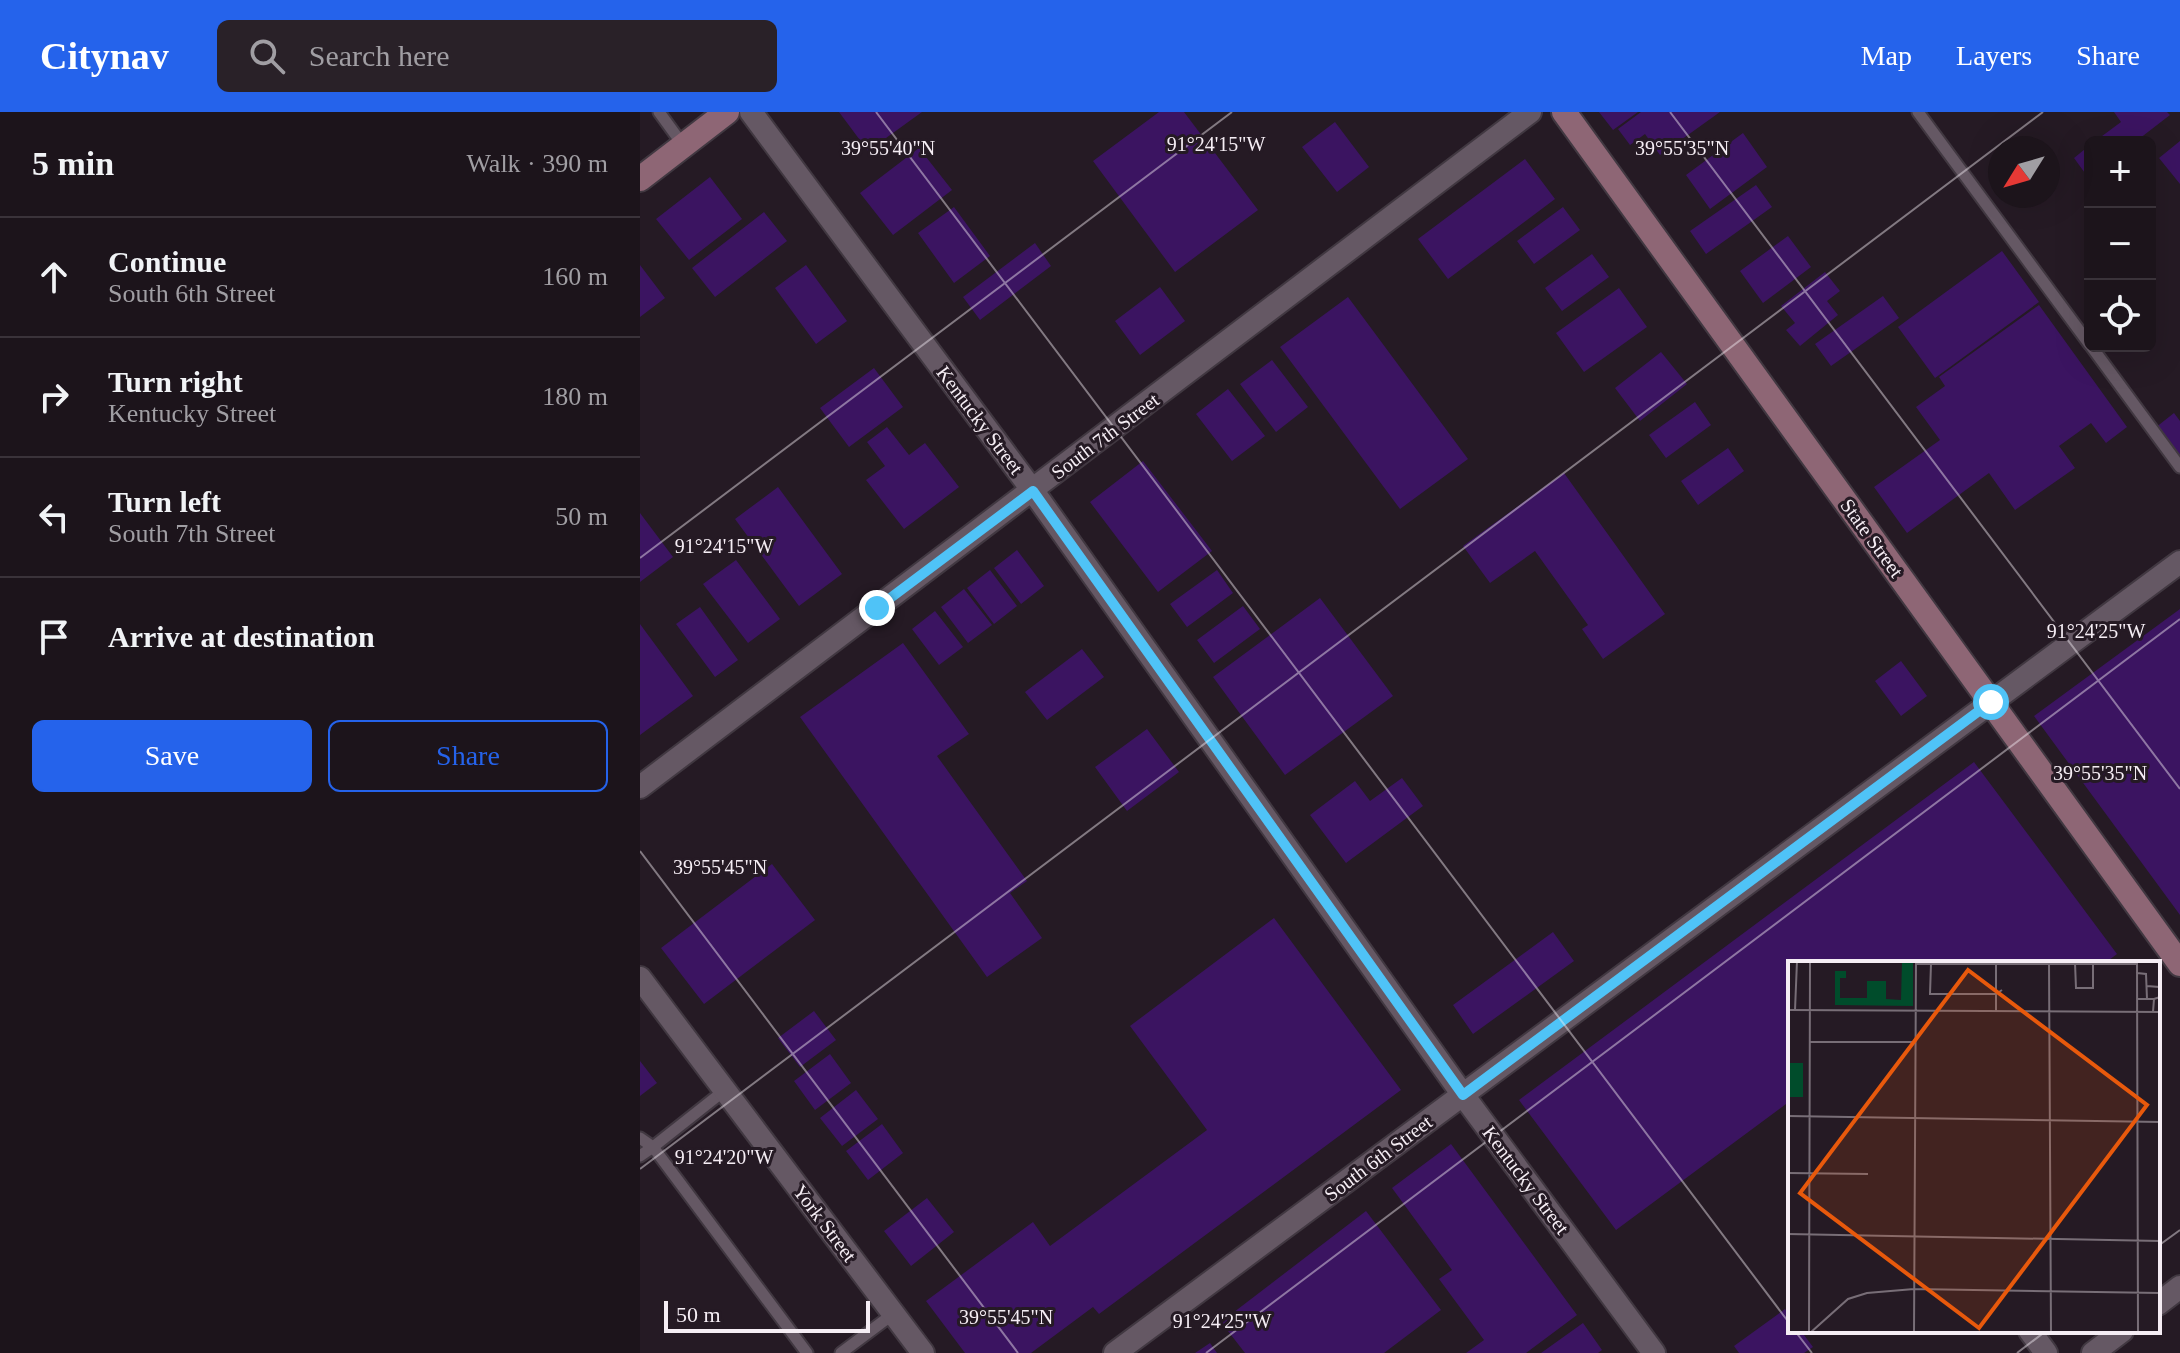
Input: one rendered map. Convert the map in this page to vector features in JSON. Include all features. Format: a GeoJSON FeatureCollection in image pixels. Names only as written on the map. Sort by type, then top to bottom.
{"type":"FeatureCollection","features":[{"type":"Feature","properties":{"kind":"street"},"geometry":{"type":"LineString","coordinates":[[640,179],[727,112]]}},
{"type":"Feature","properties":{"kind":"street","name":"Kentucky Street"},"geometry":{"type":"LineString","coordinates":[[751,112],[1033,491],[1463,1095],[1654,1353]]}},
{"type":"Feature","properties":{"kind":"street","name":"South 7th Street"},"geometry":{"type":"LineString","coordinates":[[640,787],[1530,112]]}},
{"type":"Feature","properties":{"kind":"street","name":"State Street"},"geometry":{"type":"LineString","coordinates":[[1564,112],[2180,964]]}},
{"type":"Feature","properties":{"kind":"street","name":"South 6th Street"},"geometry":{"type":"LineString","coordinates":[[1128,1349],[1463,1095],[2180,562]]}},
{"type":"Feature","properties":{"kind":"street","name":"York Street"},"geometry":{"type":"LineString","coordinates":[[640,978],[923,1353]]}},
{"type":"Feature","properties":{"kind":"street"},"geometry":{"type":"LineString","coordinates":[[2160,1302],[2180,1287]]}},
{"type":"Feature","properties":{"kind":"street"},"geometry":{"type":"LineString","coordinates":[[2031,1333],[2046,1353]]}},
{"type":"Feature","properties":{"kind":"street"},"geometry":{"type":"LineString","coordinates":[[2093,1353],[2119,1333]]}},
{"type":"Feature","properties":{"kind":"lane"},"geometry":{"type":"LineString","coordinates":[[659,112],[684,145]]}},
{"type":"Feature","properties":{"kind":"lane"},"geometry":{"type":"LineString","coordinates":[[1918,112],[2084,338]]}},
{"type":"Feature","properties":{"kind":"lane"},"geometry":{"type":"LineString","coordinates":[[2094,352],[2180,467]]}},
{"type":"Feature","properties":{"kind":"lane"},"geometry":{"type":"LineString","coordinates":[[640,1156],[725,1090]]}},
{"type":"Feature","properties":{"kind":"lane"},"geometry":{"type":"LineString","coordinates":[[640,1138],[653,1147],[807,1353]]}},
{"type":"Feature","properties":{"kind":"lane"},"geometry":{"type":"LineString","coordinates":[[841,1353],[893,1314]]}},
{"type":"Feature","properties":{"kind":"building"},"geometry":{"type":"Polygon","coordinates":[[[839,112],[922,112],[868,151],[839,112]]]}},
{"type":"Feature","properties":{"kind":"building"},"geometry":{"type":"Polygon","coordinates":[[[1159,112],[1184,112],[1258,210],[1175,272],[1093,161],[1159,112]]]}},
{"type":"Feature","properties":{"kind":"building"},"geometry":{"type":"Polygon","coordinates":[[[1599,112],[1638,112],[1613,130],[1599,112]]]}},
{"type":"Feature","properties":{"kind":"building"},"geometry":{"type":"Polygon","coordinates":[[[1641,112],[1720,112],[1660,155],[1645,134],[1630,145],[1618,129],[1641,112]]]}},
{"type":"Feature","properties":{"kind":"building"},"geometry":{"type":"Polygon","coordinates":[[[2114,112],[2167,112],[2170,115],[2143,136],[2102,136],[2121,122],[2114,112]]]}},
{"type":"Feature","properties":{"kind":"building"},"geometry":{"type":"Polygon","coordinates":[[[1335,122],[1369,167],[1337,192],[1302,147],[1335,122]]]}},
{"type":"Feature","properties":{"kind":"building"},"geometry":{"type":"Polygon","coordinates":[[[1743,133],[1767,167],[1710,209],[1686,175],[1743,133]]]}},
{"type":"Feature","properties":{"kind":"building"},"geometry":{"type":"Polygon","coordinates":[[[2180,141],[2180,184],[2159,158],[2180,141]]]}},
{"type":"Feature","properties":{"kind":"building"},"geometry":{"type":"Polygon","coordinates":[[[919,148],[952,190],[893,235],[860,193],[919,148]]]}},
{"type":"Feature","properties":{"kind":"building"},"geometry":{"type":"Polygon","coordinates":[[[2084,150],[2084,172],[2074,158],[2084,150]]]}},
{"type":"Feature","properties":{"kind":"building"},"geometry":{"type":"Polygon","coordinates":[[[1525,159],[1555,199],[1448,279],[1418,239],[1525,159]]]}},
{"type":"Feature","properties":{"kind":"building"},"geometry":{"type":"Polygon","coordinates":[[[710,177],[742,219],[689,260],[656,219],[710,177]]]}},
{"type":"Feature","properties":{"kind":"building"},"geometry":{"type":"Polygon","coordinates":[[[1756,185],[1772,207],[1706,254],[1690,231],[1756,185]]]}},
{"type":"Feature","properties":{"kind":"building"},"geometry":{"type":"Polygon","coordinates":[[[954,207],[990,256],[954,283],[918,233],[954,207]]]}},
{"type":"Feature","properties":{"kind":"building"},"geometry":{"type":"Polygon","coordinates":[[[1563,207],[1580,230],[1534,264],[1517,241],[1563,207]]]}},
{"type":"Feature","properties":{"kind":"building"},"geometry":{"type":"Polygon","coordinates":[[[764,212],[787,241],[715,297],[692,268],[764,212]]]}},
{"type":"Feature","properties":{"kind":"building"},"geometry":{"type":"Polygon","coordinates":[[[1788,236],[1811,267],[1763,303],[1740,271],[1788,236]]]}},
{"type":"Feature","properties":{"kind":"building"},"geometry":{"type":"Polygon","coordinates":[[[1035,243],[1051,266],[980,320],[963,297],[1035,243]]]}},
{"type":"Feature","properties":{"kind":"building"},"geometry":{"type":"Polygon","coordinates":[[[2002,251],[2039,302],[1935,378],[1898,327],[2002,251]]]}},
{"type":"Feature","properties":{"kind":"building"},"geometry":{"type":"Polygon","coordinates":[[[1592,254],[1609,277],[1562,311],[1545,288],[1592,254]]]}},
{"type":"Feature","properties":{"kind":"building"},"geometry":{"type":"Polygon","coordinates":[[[640,265],[665,298],[640,317],[640,265]]]}},
{"type":"Feature","properties":{"kind":"building"},"geometry":{"type":"Polygon","coordinates":[[[806,265],[847,321],[816,344],[775,288],[806,265]]]}},
{"type":"Feature","properties":{"kind":"building"},"geometry":{"type":"Polygon","coordinates":[[[1825,272],[1840,291],[1827,301],[1838,315],[1800,346],[1786,330],[1795,323],[1781,306],[1825,272]]]}},
{"type":"Feature","properties":{"kind":"building"},"geometry":{"type":"Polygon","coordinates":[[[1160,287],[1185,321],[1140,355],[1115,321],[1160,287]]]}},
{"type":"Feature","properties":{"kind":"building"},"geometry":{"type":"Polygon","coordinates":[[[1619,288],[1647,327],[1584,372],[1556,333],[1619,288]]]}},
{"type":"Feature","properties":{"kind":"building"},"geometry":{"type":"Polygon","coordinates":[[[1883,296],[1899,318],[1831,366],[1815,344],[1883,296]]]}},
{"type":"Feature","properties":{"kind":"building"},"geometry":{"type":"Polygon","coordinates":[[[1348,297],[1468,459],[1400,509],[1280,347],[1348,297]]]}},
{"type":"Feature","properties":{"kind":"building"},"geometry":{"type":"Polygon","coordinates":[[[2039,305],[2127,427],[2106,443],[2091,423],[2059,446],[2075,468],[2015,510],[1989,473],[1907,533],[1874,487],[1940,440],[1916,407],[1945,386],[1939,377],[2039,305]]]}},
{"type":"Feature","properties":{"kind":"building"},"geometry":{"type":"Polygon","coordinates":[[[1661,352],[1687,384],[1640,421],[1615,388],[1661,352]]]}},
{"type":"Feature","properties":{"kind":"building"},"geometry":{"type":"Polygon","coordinates":[[[1272,360],[1308,407],[1276,432],[1240,384],[1272,360]]]}},
{"type":"Feature","properties":{"kind":"building"},"geometry":{"type":"Polygon","coordinates":[[[874,368],[903,407],[849,447],[820,408],[874,368]]]}},
{"type":"Feature","properties":{"kind":"building"},"geometry":{"type":"Polygon","coordinates":[[[1228,389],[1265,436],[1232,461],[1196,414],[1228,389]]]}},
{"type":"Feature","properties":{"kind":"building"},"geometry":{"type":"Polygon","coordinates":[[[1695,402],[1711,425],[1666,458],[1649,435],[1695,402]]]}},
{"type":"Feature","properties":{"kind":"building"},"geometry":{"type":"Polygon","coordinates":[[[2174,413],[2180,421],[2180,462],[2155,428],[2174,413]]]}},
{"type":"Feature","properties":{"kind":"building"},"geometry":{"type":"Polygon","coordinates":[[[887,427],[909,455],[925,443],[959,487],[904,529],[866,480],[885,466],[867,442],[887,427]]]}},
{"type":"Feature","properties":{"kind":"building"},"geometry":{"type":"Polygon","coordinates":[[[1728,448],[1744,471],[1698,505],[1681,481],[1728,448]]]}},
{"type":"Feature","properties":{"kind":"building"},"geometry":{"type":"Polygon","coordinates":[[[1143,461],[1212,551],[1158,592],[1090,502],[1143,461]]]}},
{"type":"Feature","properties":{"kind":"building"},"geometry":{"type":"Polygon","coordinates":[[[1564,473],[1665,614],[1603,659],[1582,629],[1588,625],[1535,551],[1490,583],[1463,546],[1564,473]]]}},
{"type":"Feature","properties":{"kind":"building"},"geometry":{"type":"Polygon","coordinates":[[[778,487],[842,574],[799,606],[735,519],[778,487]]]}},
{"type":"Feature","properties":{"kind":"building"},"geometry":{"type":"Polygon","coordinates":[[[640,513],[673,557],[640,582],[640,513]]]}},
{"type":"Feature","properties":{"kind":"building"},"geometry":{"type":"Polygon","coordinates":[[[1017,550],[1044,586],[1021,604],[994,568],[1017,550]]]}},
{"type":"Feature","properties":{"kind":"building"},"geometry":{"type":"Polygon","coordinates":[[[736,560],[780,619],[748,643],[703,584],[736,560]]]}},
{"type":"Feature","properties":{"kind":"building"},"geometry":{"type":"Polygon","coordinates":[[[990,570],[1017,606],[994,624],[967,588],[990,570]]]}},
{"type":"Feature","properties":{"kind":"building"},"geometry":{"type":"Polygon","coordinates":[[[1217,570],[1233,593],[1187,627],[1170,604],[1217,570]]]}},
{"type":"Feature","properties":{"kind":"building"},"geometry":{"type":"Polygon","coordinates":[[[964,589],[992,625],[968,643],[941,607],[964,589]]]}},
{"type":"Feature","properties":{"kind":"building"},"geometry":{"type":"Polygon","coordinates":[[[1320,598],[1393,696],[1285,775],[1213,677],[1320,598]]]}},
{"type":"Feature","properties":{"kind":"building"},"geometry":{"type":"Polygon","coordinates":[[[1243,606],[1260,629],[1214,663],[1197,640],[1243,606]]]}},
{"type":"Feature","properties":{"kind":"building"},"geometry":{"type":"Polygon","coordinates":[[[700,607],[738,660],[715,677],[676,624],[700,607]]]}},
{"type":"Feature","properties":{"kind":"building"},"geometry":{"type":"Polygon","coordinates":[[[2180,609],[2180,915],[2034,716],[2180,609]]]}},
{"type":"Feature","properties":{"kind":"building"},"geometry":{"type":"Polygon","coordinates":[[[935,611],[963,647],[939,665],[912,629],[935,611]]]}},
{"type":"Feature","properties":{"kind":"building"},"geometry":{"type":"Polygon","coordinates":[[[640,624],[693,696],[640,735],[640,624]]]}},
{"type":"Feature","properties":{"kind":"building"},"geometry":{"type":"Polygon","coordinates":[[[903,643],[969,734],[937,756],[1027,881],[1010,893],[1042,938],[987,977],[800,717],[903,643]]]}},
{"type":"Feature","properties":{"kind":"building"},"geometry":{"type":"Polygon","coordinates":[[[1082,649],[1104,677],[1047,720],[1025,692],[1082,649]]]}},
{"type":"Feature","properties":{"kind":"building"},"geometry":{"type":"Polygon","coordinates":[[[1901,661],[1927,696],[1901,716],[1875,681],[1901,661]]]}},
{"type":"Feature","properties":{"kind":"building"},"geometry":{"type":"Polygon","coordinates":[[[1147,729],[1179,772],[1127,811],[1095,767],[1147,729]]]}},
{"type":"Feature","properties":{"kind":"building"},"geometry":{"type":"Polygon","coordinates":[[[1974,762],[2117,954],[2108,961],[1788,961],[1788,1102],[1616,1230],[1519,1100],[1974,762]]]}},
{"type":"Feature","properties":{"kind":"building"},"geometry":{"type":"Polygon","coordinates":[[[1402,778],[1423,806],[1346,863],[1310,815],[1355,781],[1370,801],[1402,778]]]}},
{"type":"Feature","properties":{"kind":"building"},"geometry":{"type":"Polygon","coordinates":[[[772,864],[815,920],[704,1004],[661,948],[772,864]]]}},
{"type":"Feature","properties":{"kind":"building"},"geometry":{"type":"Polygon","coordinates":[[[1274,918],[1401,1090],[1099,1314],[1093,1307],[1031,1353],[965,1353],[926,1301],[1033,1222],[1050,1246],[1207,1130],[1130,1026],[1274,918]]]}},
{"type":"Feature","properties":{"kind":"building"},"geometry":{"type":"Polygon","coordinates":[[[1553,932],[1574,961],[1473,1034],[1453,1005],[1553,932]]]}},
{"type":"Feature","properties":{"kind":"building"},"geometry":{"type":"Polygon","coordinates":[[[814,1011],[836,1040],[800,1067],[778,1038],[814,1011]]]}},
{"type":"Feature","properties":{"kind":"building"},"geometry":{"type":"Polygon","coordinates":[[[830,1054],[851,1083],[815,1110],[794,1081],[830,1054]]]}},
{"type":"Feature","properties":{"kind":"building"},"geometry":{"type":"Polygon","coordinates":[[[640,1061],[657,1083],[640,1096],[640,1061]]]}},
{"type":"Feature","properties":{"kind":"building"},"geometry":{"type":"Polygon","coordinates":[[[856,1090],[878,1119],[842,1146],[820,1118],[856,1090]]]}},
{"type":"Feature","properties":{"kind":"building"},"geometry":{"type":"Polygon","coordinates":[[[882,1124],[903,1153],[868,1180],[846,1151],[882,1124]]]}},
{"type":"Feature","properties":{"kind":"building"},"geometry":{"type":"Polygon","coordinates":[[[1451,1144],[1577,1315],[1526,1353],[1466,1353],[1484,1340],[1439,1279],[1452,1270],[1392,1188],[1451,1144]]]}},
{"type":"Feature","properties":{"kind":"building"},"geometry":{"type":"Polygon","coordinates":[[[927,1198],[954,1232],[911,1266],[884,1231],[927,1198]]]}},
{"type":"Feature","properties":{"kind":"building"},"geometry":{"type":"Polygon","coordinates":[[[1366,1211],[1441,1310],[1384,1353],[1245,1353],[1221,1322],[1366,1211]]]}},
{"type":"Feature","properties":{"kind":"building"},"geometry":{"type":"Polygon","coordinates":[[[1785,1309],[1788,1313],[1788,1333],[1802,1333],[1813,1347],[1804,1353],[1739,1353],[1734,1346],[1785,1309]]]}},
{"type":"Feature","properties":{"kind":"building"},"geometry":{"type":"Polygon","coordinates":[[[1583,1323],[1602,1350],[1598,1353],[1541,1353],[1583,1323]]]}},
{"type":"Feature","properties":{"kind":"building"},"geometry":{"type":"Polygon","coordinates":[[[1210,1343],[1217,1353],[1195,1353],[1210,1343]]]}},
{"type":"Feature","properties":{"kind":"route"},"geometry":{"type":"LineString","coordinates":[[877,608],[1033,491],[1463,1095],[1991,702]]}}]}
